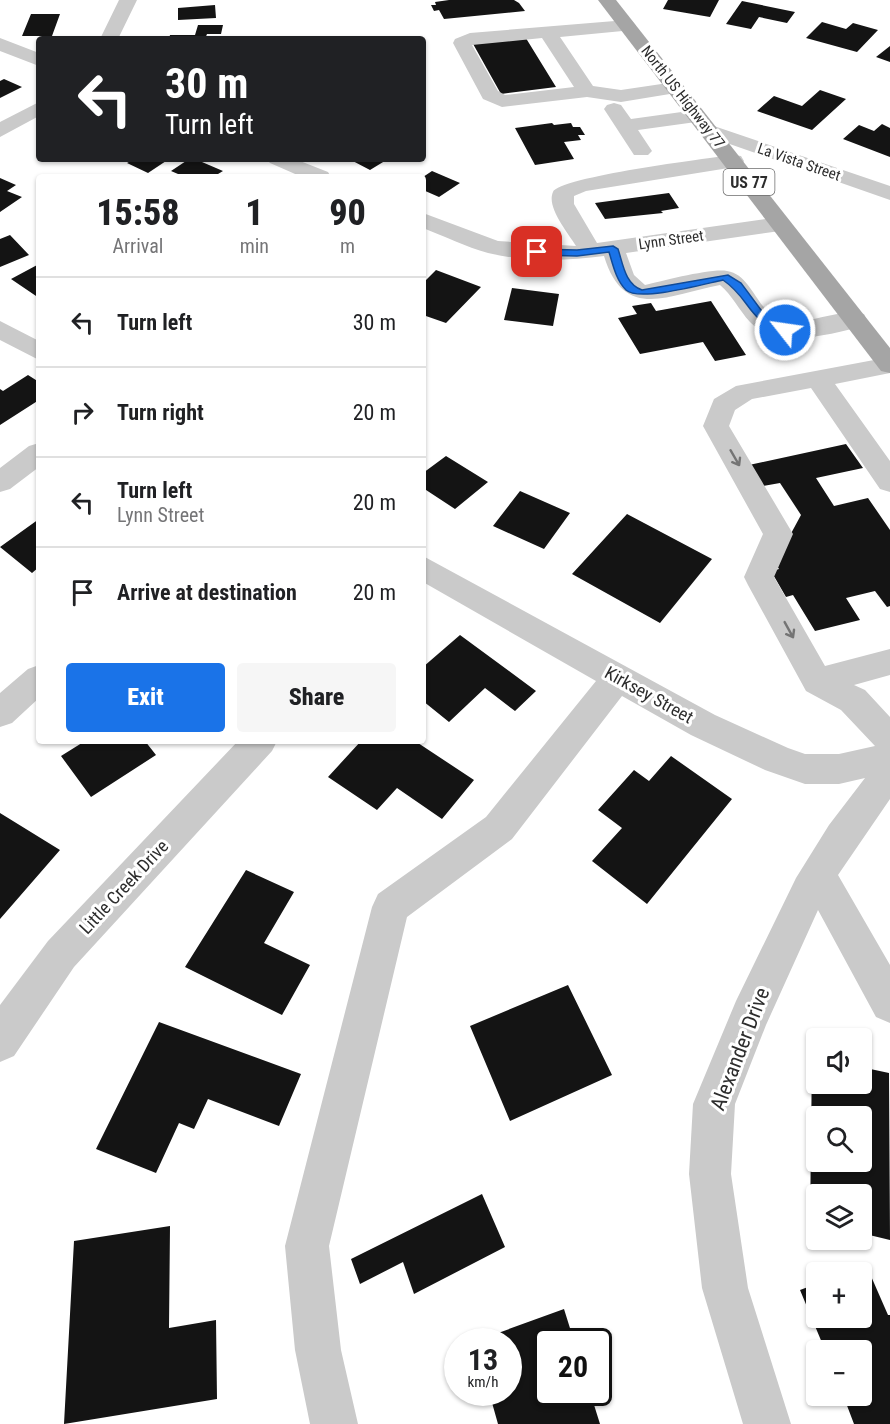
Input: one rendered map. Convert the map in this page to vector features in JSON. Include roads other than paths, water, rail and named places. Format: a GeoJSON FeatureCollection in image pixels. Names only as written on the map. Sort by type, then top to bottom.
{"type":"FeatureCollection","features":[{"type":"Feature","properties":{"kind":"main road","name":"North US Highway 77"},"geometry":{"type":"LineString","coordinates":[[607,0],[627,26],[651,71],[675,88],[855,320],[887,357]]}},
{"type":"Feature","properties":{"kind":"street"},"geometry":{"type":"LineString","coordinates":[[110,36],[128,0]]}},
{"type":"Feature","properties":{"kind":"street"},"geometry":{"type":"LineString","coordinates":[[627,26],[470,39],[462,43],[490,95],[502,101],[599,87],[621,96],[675,88]]}},
{"type":"Feature","properties":{"kind":"street"},"geometry":{"type":"LineString","coordinates":[[547,32],[599,87],[641,151]]}},
{"type":"Feature","properties":{"kind":"street"},"geometry":{"type":"LineString","coordinates":[[0,44],[36,59]]}},
{"type":"Feature","properties":{"kind":"street"},"geometry":{"type":"LineString","coordinates":[[0,130],[36,110]]}},
{"type":"Feature","properties":{"kind":"street"},"geometry":{"type":"LineString","coordinates":[[625,126],[702,123]]}},
{"type":"Feature","properties":{"kind":"street","name":"La Vista Street"},"geometry":{"type":"LineString","coordinates":[[702,123],[890,194]]}},
{"type":"Feature","properties":{"kind":"street"},"geometry":{"type":"LineString","coordinates":[[733,161],[581,185],[563,193],[563,204],[631,289],[642,293],[724,277],[737,285],[764,321],[785,330],[855,320]]}},
{"type":"Feature","properties":{"kind":"street"},"geometry":{"type":"LineString","coordinates":[[284,162],[313,174]]}},
{"type":"Feature","properties":{"kind":"street","name":"Lynn Street"},"geometry":{"type":"LineString","coordinates":[[426,221],[474,240],[516,252],[602,250],[780,224]]}},
{"type":"Feature","properties":{"kind":"street"},"geometry":{"type":"LineString","coordinates":[[0,329],[36,350]]}},
{"type":"Feature","properties":{"kind":"street"},"geometry":{"type":"LineString","coordinates":[[887,357],[817,378],[745,392],[723,405],[716,426],[778,534],[759,577],[818,681],[854,700],[890,740]]}},
{"type":"Feature","properties":{"kind":"street"},"geometry":{"type":"LineString","coordinates":[[817,378],[890,482]]}},
{"type":"Feature","properties":{"kind":"street"},"geometry":{"type":"LineString","coordinates":[[0,482],[36,455]]}},
{"type":"Feature","properties":{"kind":"street","name":"Kirksey Street"},"geometry":{"type":"LineString","coordinates":[[426,570],[703,724],[777,759],[805,769],[839,769],[890,757]]}},
{"type":"Feature","properties":{"kind":"street"},"geometry":{"type":"LineString","coordinates":[[818,681],[890,662]]}},
{"type":"Feature","properties":{"kind":"street"},"geometry":{"type":"LineString","coordinates":[[334,1424],[318,1350],[307,1246],[391,907],[499,828],[618,677]]}},
{"type":"Feature","properties":{"kind":"street"},"geometry":{"type":"LineString","coordinates":[[0,713],[36,681]]}},
{"type":"Feature","properties":{"kind":"street","name":"Little Creek Drive"},"geometry":{"type":"LineString","coordinates":[[0,1042],[13,1020],[61,954],[257,744]]}},
{"type":"Feature","properties":{"kind":"street","name":"Alexander Drive"},"geometry":{"type":"LineString","coordinates":[[768,1424],[725,1288],[710,1174],[714,1104],[750,1015],[818,874],[890,772]]}},
{"type":"Feature","properties":{"kind":"street"},"geometry":{"type":"LineString","coordinates":[[818,874],[890,1003]]}}]}
